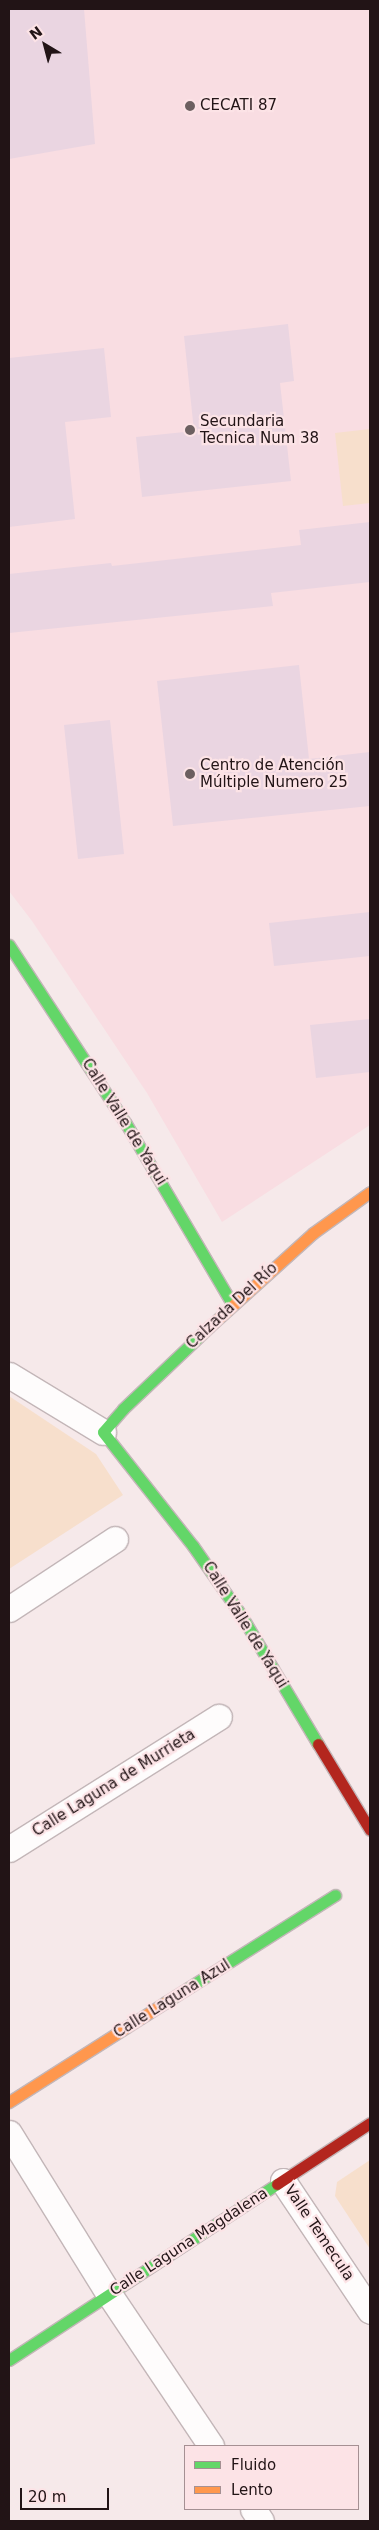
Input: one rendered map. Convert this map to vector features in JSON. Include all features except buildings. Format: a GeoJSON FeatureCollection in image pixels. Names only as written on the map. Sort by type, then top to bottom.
{"type":"FeatureCollection","features":[{"type":"Feature","properties":{"kind":"street","name":"Calle Valle de Yaqui"},"geometry":{"type":"LineString","coordinates":[[9,945],[125,1122],[232,1304]]}},
{"type":"Feature","properties":{"kind":"street","name":"Calzada Del Río"},"geometry":{"type":"LineString","coordinates":[[103,1432],[123,1409],[232,1304],[313,1233],[370,1192]]}},
{"type":"Feature","properties":{"kind":"street"},"geometry":{"type":"LineString","coordinates":[[9,1375],[103,1432]]}},
{"type":"Feature","properties":{"kind":"street","name":"Calle Valle de Yaqui"},"geometry":{"type":"LineString","coordinates":[[103,1432],[194,1546],[241,1615],[370,1830]]}},
{"type":"Feature","properties":{"kind":"street"},"geometry":{"type":"LineString","coordinates":[[9,1609],[115,1539]]}},
{"type":"Feature","properties":{"kind":"street","name":"Calle Laguna de Murrieta"},"geometry":{"type":"LineString","coordinates":[[9,1849],[219,1717]]}},
{"type":"Feature","properties":{"kind":"street","name":"Calle Laguna Azul"},"geometry":{"type":"LineString","coordinates":[[9,2102],[335,1895]]}},
{"type":"Feature","properties":{"kind":"street","name":"Calle Laguna Magdalena"},"geometry":{"type":"LineString","coordinates":[[9,2360],[370,2123]]}},
{"type":"Feature","properties":{"kind":"street"},"geometry":{"type":"LineString","coordinates":[[9,2133],[109,2294],[210,2445]]}},
{"type":"Feature","properties":{"kind":"street","name":"Valle Temecula"},"geometry":{"type":"LineString","coordinates":[[284,2181],[370,2311]]}},
{"type":"Feature","properties":{"kind":"street"},"geometry":{"type":"LineString","coordinates":[[254,2510],[261,2521]]}},
{"type":"Feature","properties":{"kind":"shaded area"},"geometry":{"type":"Polygon","coordinates":[[[9,9],[370,9],[370,1125],[222,1222],[147,1093],[32,921],[9,891],[9,9]]]}},
{"type":"Feature","properties":{"kind":"shaded area"},"geometry":{"type":"Polygon","coordinates":[[[370,429],[370,503],[343,506],[335,433],[370,429]]]}},
{"type":"Feature","properties":{"kind":"shaded area"},"geometry":{"type":"Polygon","coordinates":[[[9,1396],[96,1454],[123,1495],[9,1569],[9,1396]]]}},
{"type":"Feature","properties":{"kind":"shaded area"},"geometry":{"type":"Polygon","coordinates":[[[370,2160],[370,2249],[335,2196],[337,2182],[370,2160]]]}},
{"type":"Feature","properties":{"kind":"traffic: fast"},"geometry":{"type":"LineString","coordinates":[[9,945],[125,1122],[232,1304]]}},
{"type":"Feature","properties":{"kind":"traffic: fast"},"geometry":{"type":"LineString","coordinates":[[209,1327],[123,1409],[103,1432],[193,1546],[241,1615],[318,1744]]}},
{"type":"Feature","properties":{"kind":"traffic: fast"},"geometry":{"type":"LineString","coordinates":[[166,2002],[335,1895]]}},
{"type":"Feature","properties":{"kind":"traffic: fast"},"geometry":{"type":"LineString","coordinates":[[9,2360],[277,2184]]}},
{"type":"Feature","properties":{"kind":"traffic: slow"},"geometry":{"type":"LineString","coordinates":[[209,1327],[313,1233],[370,1192]]}},
{"type":"Feature","properties":{"kind":"traffic: slow"},"geometry":{"type":"LineString","coordinates":[[9,2102],[166,2002]]}},
{"type":"Feature","properties":{"kind":"traffic: jam"},"geometry":{"type":"LineString","coordinates":[[318,1744],[370,1830]]}},
{"type":"Feature","properties":{"kind":"traffic: jam"},"geometry":{"type":"LineString","coordinates":[[277,2184],[370,2123]]}},
{"type":"Feature","properties":{"kind":"place","name":"CECATI 87"},"geometry":{"type":"Point","coordinates":[190,106]}},
{"type":"Feature","properties":{"kind":"place","name":"Secundaria Tecnica Num 38"},"geometry":{"type":"Point","coordinates":[190,430]}},
{"type":"Feature","properties":{"kind":"place","name":"Centro de Atención Múltiple Numero 25"},"geometry":{"type":"Point","coordinates":[190,774]}}]}
